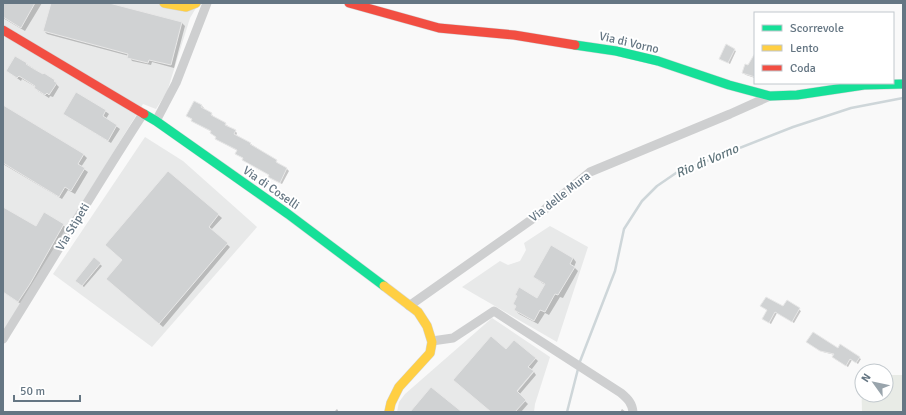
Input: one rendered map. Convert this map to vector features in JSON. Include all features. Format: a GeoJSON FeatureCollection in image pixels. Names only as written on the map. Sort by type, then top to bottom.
{"type":"FeatureCollection","features":[{"type":"Feature","properties":{"kind":"street"},"geometry":{"type":"LineString","coordinates":[[164,3],[186,7],[196,3]]}},
{"type":"Feature","properties":{"kind":"street"},"geometry":{"type":"LineString","coordinates":[[156,121],[179,77],[207,3]]}},
{"type":"Feature","properties":{"kind":"street","name":"Via di Vorno"},"geometry":{"type":"LineString","coordinates":[[349,3],[439,28],[514,36],[616,51],[658,61],[729,85],[770,96],[797,95],[864,85],[903,84]]}},
{"type":"Feature","properties":{"kind":"street","name":"Via di Coselli"},"geometry":{"type":"LineString","coordinates":[[3,30],[156,121],[288,214],[418,312],[426,322],[432,341]]}},
{"type":"Feature","properties":{"kind":"street","name":"Via delle Mura"},"geometry":{"type":"LineString","coordinates":[[409,306],[538,215],[590,172],[770,96]]}},
{"type":"Feature","properties":{"kind":"street","name":"Via Stipeti"},"geometry":{"type":"LineString","coordinates":[[3,339],[63,245],[103,177],[143,114]]}},
{"type":"Feature","properties":{"kind":"street"},"geometry":{"type":"LineString","coordinates":[[389,412],[390,403],[400,386],[430,354],[432,341],[453,338],[494,311],[621,393],[629,400],[632,405],[633,412]]}},
{"type":"Feature","properties":{"kind":"shaded area"},"geometry":{"type":"Polygon","coordinates":[[[3,3],[199,3],[190,18],[167,92],[156,109],[143,104],[3,332],[3,3]]]}},
{"type":"Feature","properties":{"kind":"shaded area"},"geometry":{"type":"Polygon","coordinates":[[[145,137],[183,161],[257,227],[152,347],[53,274],[145,137]]]}},
{"type":"Feature","properties":{"kind":"shaded area"},"geometry":{"type":"Polygon","coordinates":[[[550,226],[588,247],[557,342],[462,287],[500,261],[508,265],[520,261],[526,250],[524,243],[550,226]]]}},
{"type":"Feature","properties":{"kind":"shaded area"},"geometry":{"type":"Polygon","coordinates":[[[492,318],[550,357],[535,404],[534,412],[397,412],[399,402],[405,394],[492,318]]]}},
{"type":"Feature","properties":{"kind":"shaded area"},"geometry":{"type":"Polygon","coordinates":[[[894,375],[903,375],[903,412],[862,412],[862,403],[894,403],[894,375]]]}},
{"type":"Feature","properties":{"kind":"building"},"geometry":{"type":"Polygon","coordinates":[[[3,3],[35,3],[21,28],[3,17],[3,3]]]}},
{"type":"Feature","properties":{"kind":"building"},"geometry":{"type":"Polygon","coordinates":[[[51,3],[109,3],[182,22],[171,65],[149,60],[148,63],[127,58],[128,54],[43,31],[51,3]]]}},
{"type":"Feature","properties":{"kind":"building"},"geometry":{"type":"Polygon","coordinates":[[[726,44],[735,49],[728,63],[719,59],[726,44]]]}},
{"type":"Feature","properties":{"kind":"building"},"geometry":{"type":"Polygon","coordinates":[[[754,55],[754,77],[742,73],[745,64],[748,65],[754,55]]]}},
{"type":"Feature","properties":{"kind":"building"},"geometry":{"type":"Polygon","coordinates":[[[15,56],[34,69],[55,80],[54,81],[57,83],[49,95],[47,93],[45,95],[34,88],[35,86],[19,76],[17,78],[6,71],[15,56]]]}},
{"type":"Feature","properties":{"kind":"building"},"geometry":{"type":"Polygon","coordinates":[[[76,92],[106,110],[103,116],[117,125],[108,141],[63,114],[76,92]]]}},
{"type":"Feature","properties":{"kind":"building"},"geometry":{"type":"Polygon","coordinates":[[[194,101],[212,113],[211,115],[226,123],[225,125],[236,130],[234,134],[251,143],[250,144],[277,160],[276,162],[287,168],[280,183],[242,160],[243,158],[235,154],[237,150],[215,139],[216,137],[210,133],[211,131],[191,121],[192,119],[186,116],[194,101]]]}},
{"type":"Feature","properties":{"kind":"building"},"geometry":{"type":"Polygon","coordinates":[[[3,105],[84,154],[78,164],[85,168],[71,191],[65,187],[59,197],[3,163],[3,105]]]}},
{"type":"Feature","properties":{"kind":"building"},"geometry":{"type":"Polygon","coordinates":[[[168,171],[219,214],[209,227],[228,243],[159,324],[106,279],[122,260],[105,245],[168,171]]]}},
{"type":"Feature","properties":{"kind":"building"},"geometry":{"type":"Polygon","coordinates":[[[3,207],[36,226],[44,212],[64,224],[18,302],[3,292],[3,207]]]}},
{"type":"Feature","properties":{"kind":"building"},"geometry":{"type":"Polygon","coordinates":[[[551,245],[573,258],[570,264],[575,267],[558,295],[555,294],[545,312],[540,310],[534,321],[514,310],[516,306],[513,304],[517,296],[515,295],[519,287],[537,298],[545,284],[533,277],[551,245]]]}},
{"type":"Feature","properties":{"kind":"building"},"geometry":{"type":"Polygon","coordinates":[[[94,257],[101,263],[82,286],[75,281],[94,257]]]}},
{"type":"Feature","properties":{"kind":"building"},"geometry":{"type":"Polygon","coordinates":[[[766,297],[783,306],[787,300],[800,308],[792,322],[775,312],[769,323],[762,319],[767,310],[760,306],[766,297]]]}},
{"type":"Feature","properties":{"kind":"building"},"geometry":{"type":"Polygon","coordinates":[[[813,332],[838,348],[840,344],[860,357],[856,363],[850,359],[846,366],[832,357],[834,354],[820,351],[806,342],[813,332]]]}},
{"type":"Feature","properties":{"kind":"building"},"geometry":{"type":"Polygon","coordinates":[[[491,336],[506,349],[514,340],[536,358],[528,367],[534,371],[517,391],[526,400],[515,412],[491,412],[453,380],[491,336]]]}},
{"type":"Feature","properties":{"kind":"building"},"geometry":{"type":"Polygon","coordinates":[[[431,387],[462,412],[410,412],[431,387]]]}},
{"type":"Feature","properties":{"kind":"waterway","name":"Rio di Vorno"},"geometry":{"type":"LineString","coordinates":[[579,364],[615,271],[624,229],[642,201],[657,186],[676,173],[793,127],[851,108],[903,98]]}},
{"type":"Feature","properties":{"kind":"waterway","name":"Rio di Vorno"},"geometry":{"type":"LineString","coordinates":[[567,412],[578,369]]}},
{"type":"Feature","properties":{"kind":"traffic: fast"},"geometry":{"type":"LineString","coordinates":[[575,45],[616,51],[658,61],[729,85],[770,96],[797,95],[864,85],[903,84]]}},
{"type":"Feature","properties":{"kind":"traffic: fast"},"geometry":{"type":"LineString","coordinates":[[144,114],[288,214],[384,286]]}},
{"type":"Feature","properties":{"kind":"traffic: slow"},"geometry":{"type":"LineString","coordinates":[[164,3],[186,7],[196,3]]}},
{"type":"Feature","properties":{"kind":"traffic: slow"},"geometry":{"type":"LineString","coordinates":[[384,286],[418,312],[427,326],[432,342],[430,353],[399,387],[391,403],[389,412]]}},
{"type":"Feature","properties":{"kind":"traffic: jam"},"geometry":{"type":"LineString","coordinates":[[349,3],[439,28],[514,35],[575,45]]}},
{"type":"Feature","properties":{"kind":"traffic: jam"},"geometry":{"type":"LineString","coordinates":[[3,30],[144,114]]}}]}
